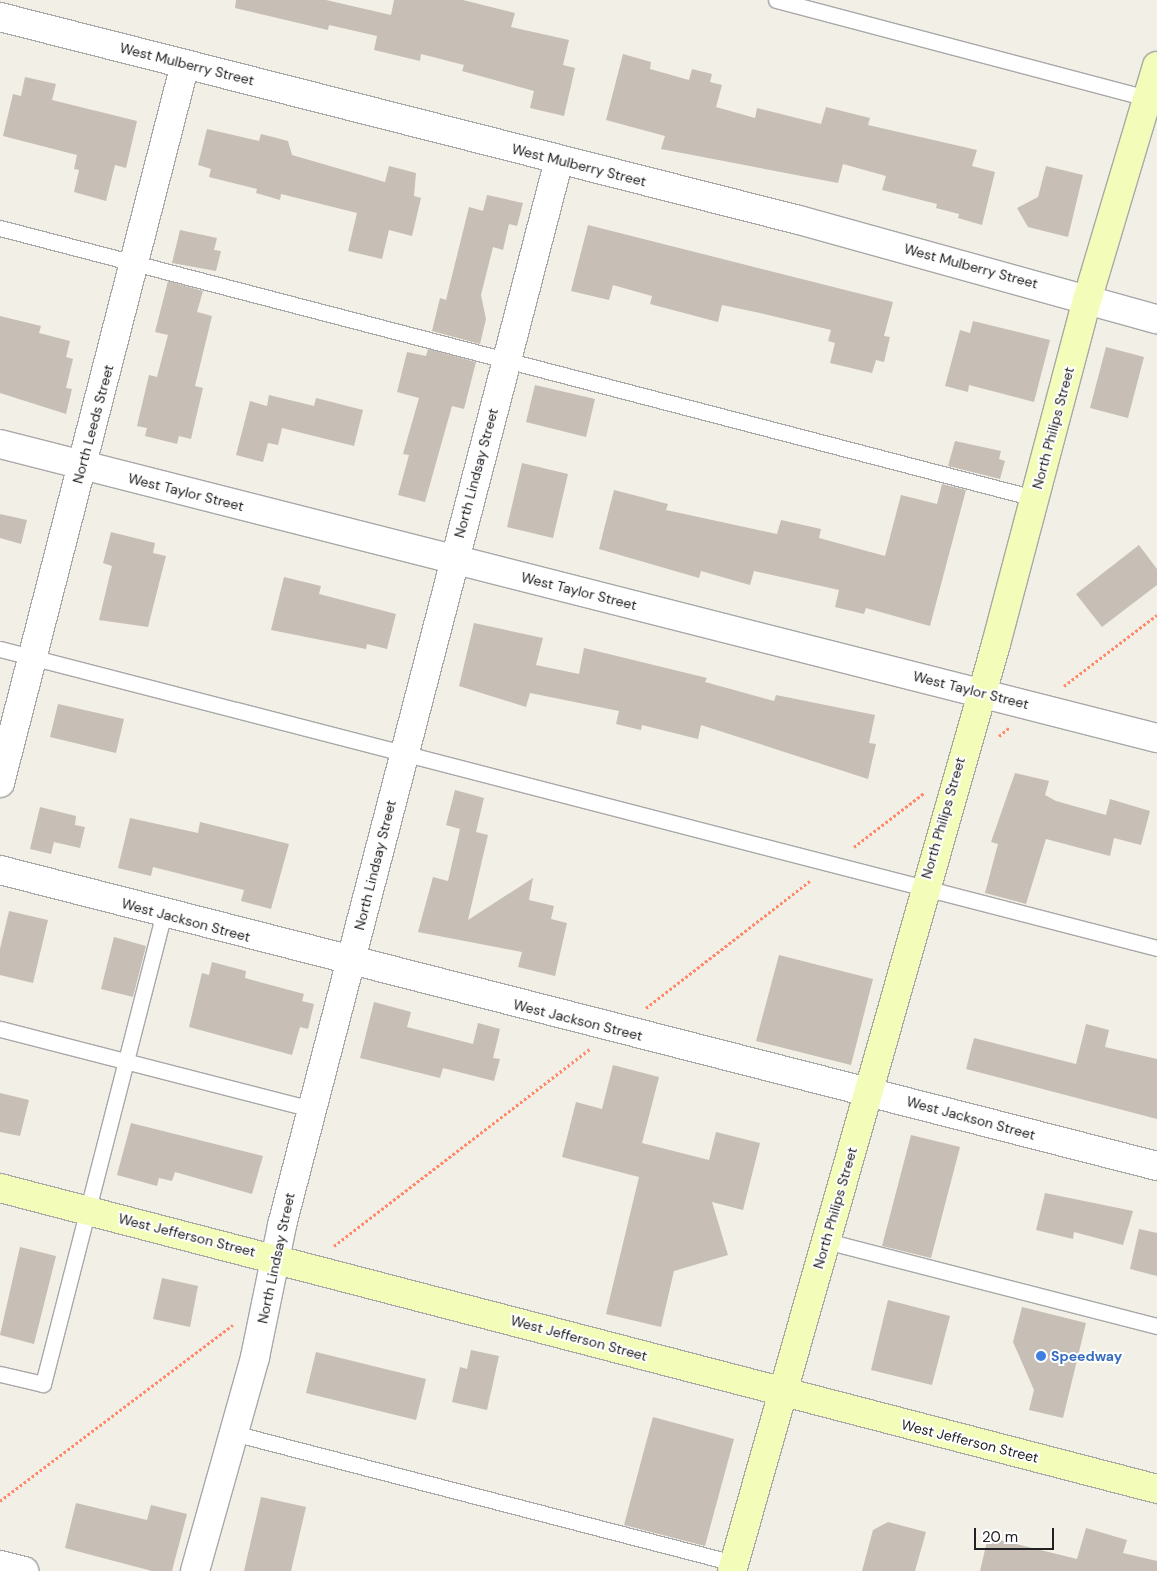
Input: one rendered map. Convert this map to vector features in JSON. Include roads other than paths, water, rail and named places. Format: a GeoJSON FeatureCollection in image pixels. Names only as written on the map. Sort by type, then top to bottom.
{"type":"FeatureCollection","features":[{"type":"Feature","properties":{"kind":"street","name":"West Mulberry Street"},"geometry":{"type":"LineString","coordinates":[[0,17],[1088,297],[1157,318]]}},
{"type":"Feature","properties":{"kind":"street","name":"North Leeds Street"},"geometry":{"type":"LineString","coordinates":[[0,783],[186,64]]}},
{"type":"Feature","properties":{"kind":"street","name":"North Philips Street"},"geometry":{"type":"LineString","coordinates":[[733,1567],[826,1240],[922,890],[981,693],[1088,297],[1157,66]]}},
{"type":"Feature","properties":{"kind":"street","name":"North Lindsay Street"},"geometry":{"type":"LineString","coordinates":[[195,1571],[233,1433],[312,1109],[351,962],[452,559],[559,160]]}},
{"type":"Feature","properties":{"kind":"street","name":"West Taylor Street"},"geometry":{"type":"LineString","coordinates":[[0,444],[1157,738]]}},
{"type":"Feature","properties":{"kind":"street","name":"West Jackson Street"},"geometry":{"type":"LineString","coordinates":[[0,870],[615,1030],[867,1091],[1157,1166]]}},
{"type":"Feature","properties":{"kind":"street","name":"West Jefferson Street"},"geometry":{"type":"LineString","coordinates":[[0,1188],[308,1266],[1157,1489]]}},
{"type":"Feature","properties":{"kind":"street"},"geometry":{"type":"LineString","coordinates":[[0,1565],[24,1571]]}},
{"type":"Feature","properties":{"kind":"lane"},"geometry":{"type":"LineString","coordinates":[[776,0],[1147,98]]}},
{"type":"Feature","properties":{"kind":"lane"},"geometry":{"type":"LineString","coordinates":[[0,228],[506,362],[1034,498]]}},
{"type":"Feature","properties":{"kind":"lane"},"geometry":{"type":"LineString","coordinates":[[0,649],[404,752],[831,864],[922,890],[1157,948]]}},
{"type":"Feature","properties":{"kind":"lane"},"geometry":{"type":"LineString","coordinates":[[0,1374],[43,1384],[86,1210],[127,1062],[164,914]]}},
{"type":"Feature","properties":{"kind":"lane"},"geometry":{"type":"LineString","coordinates":[[0,1029],[312,1109]]}},
{"type":"Feature","properties":{"kind":"lane"},"geometry":{"type":"LineString","coordinates":[[826,1240],[1157,1326]]}},
{"type":"Feature","properties":{"kind":"lane"},"geometry":{"type":"LineString","coordinates":[[233,1433],[733,1567]]}},
{"type":"Feature","properties":{"kind":"place","name":"Speedway"},"geometry":{"type":"Point","coordinates":[1041,1356]}}]}
